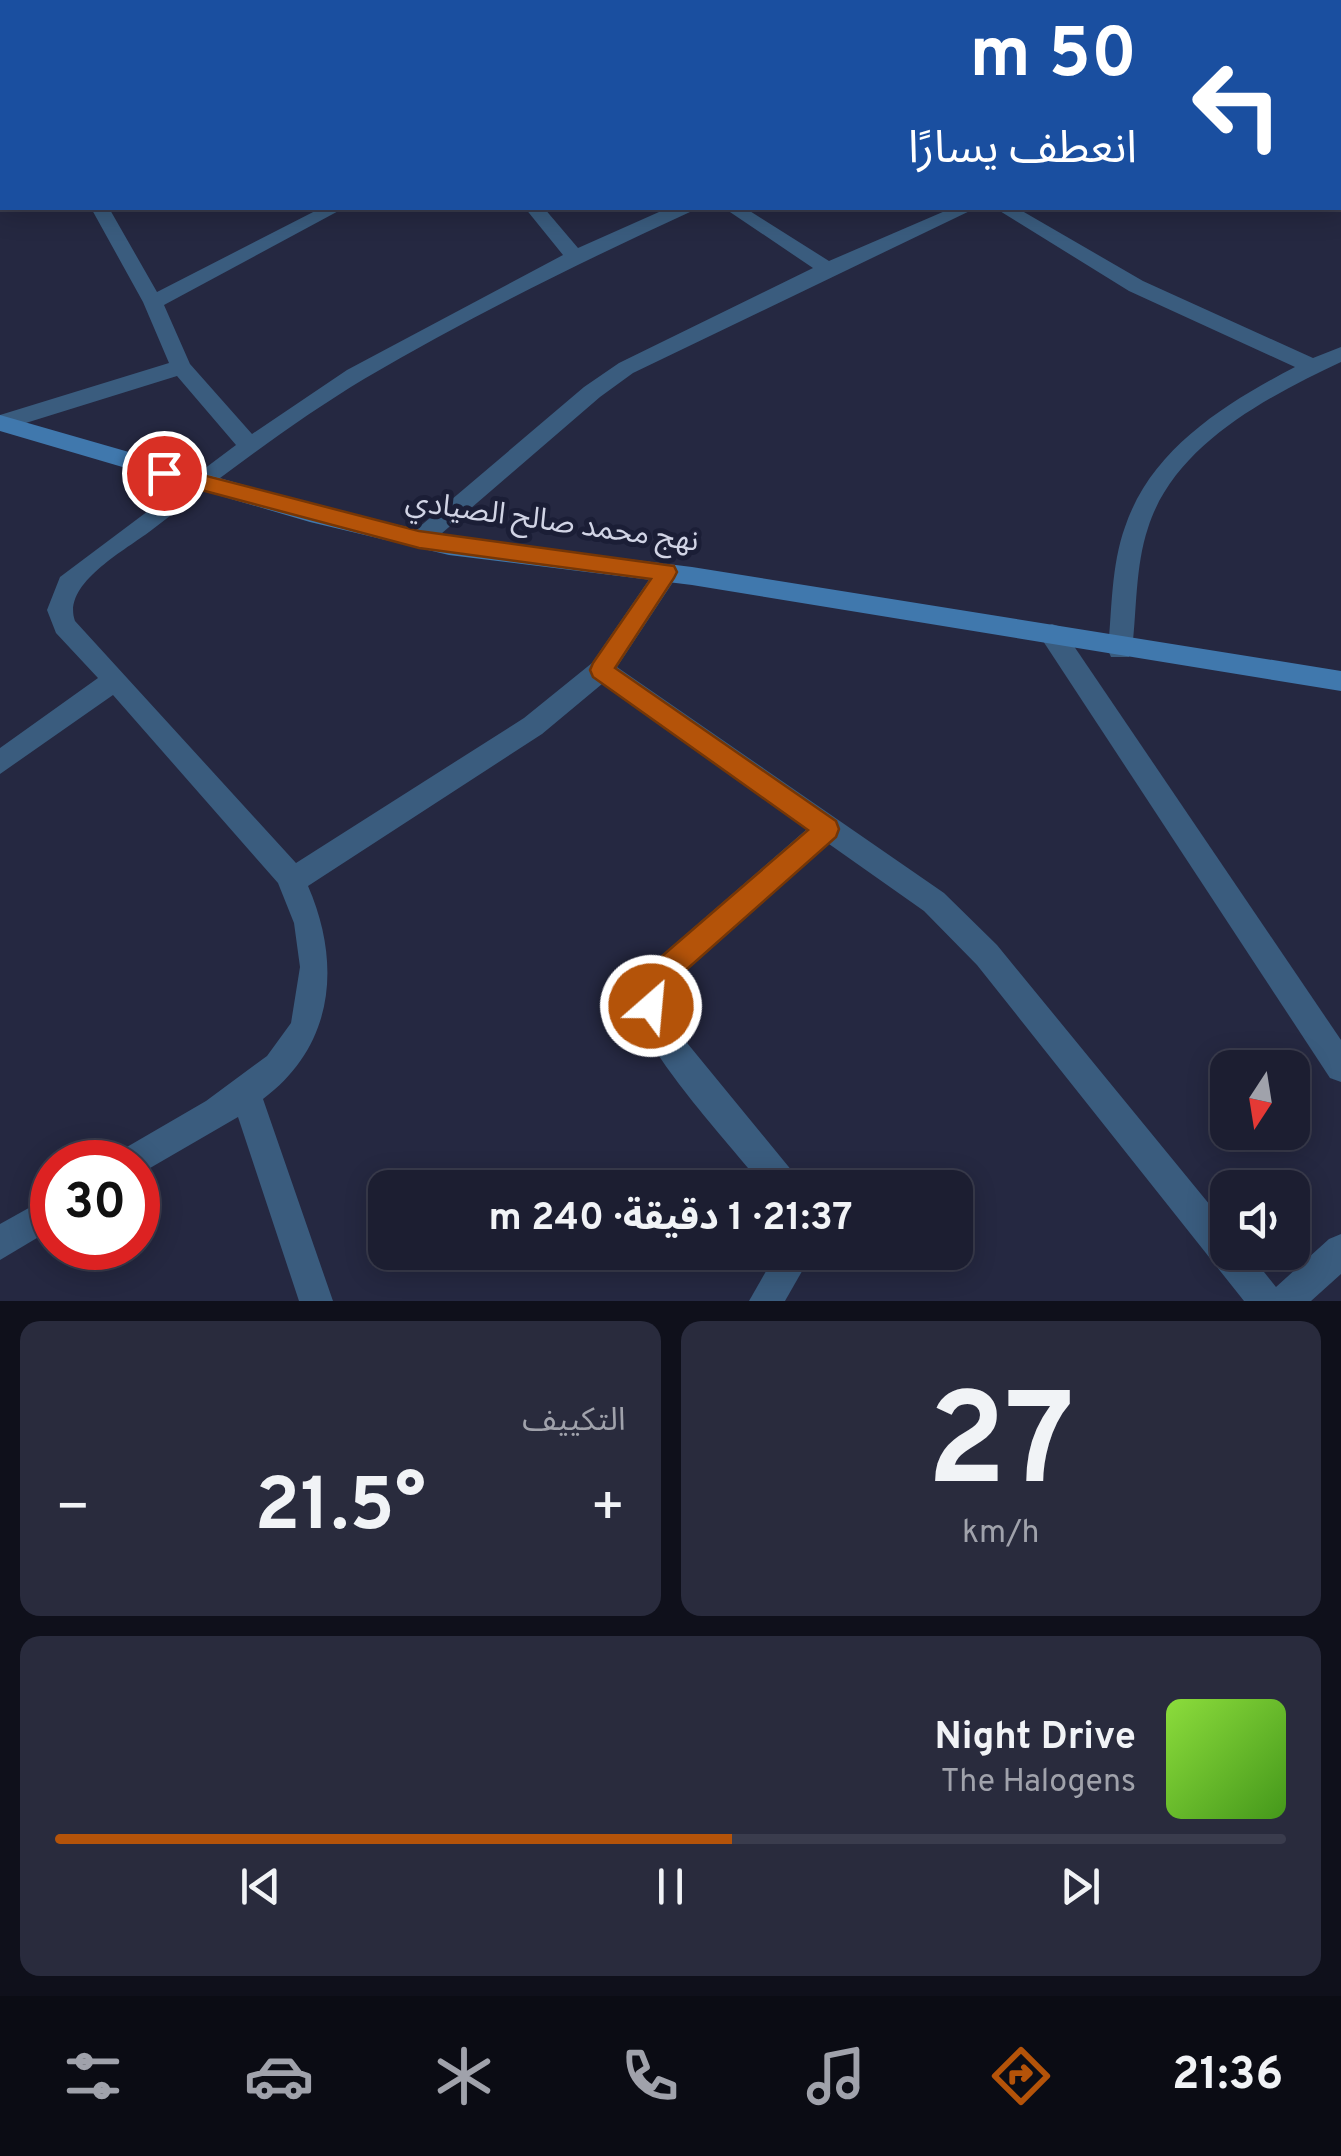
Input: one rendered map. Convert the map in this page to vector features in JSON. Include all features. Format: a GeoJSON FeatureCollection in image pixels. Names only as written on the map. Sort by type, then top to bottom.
{"type":"FeatureCollection","features":[{"type":"Feature","properties":{"kind":"street"},"geometry":{"type":"LineString","coordinates":[[101,210],[153,302],[180,367],[250,446]]}},
{"type":"Feature","properties":{"kind":"street"},"geometry":{"type":"LineString","coordinates":[[153,302],[331,210]]}},
{"type":"Feature","properties":{"kind":"street"},"geometry":{"type":"LineString","coordinates":[[536,210],[575,257]]}},
{"type":"Feature","properties":{"kind":"street"},"geometry":{"type":"LineString","coordinates":[[160,1144],[245,1092],[292,1050],[314,1007],[317,969],[292,881],[65,626],[60,610],[69,584],[197,483],[391,353],[575,257],[679,210]]}},
{"type":"Feature","properties":{"kind":"street"},"geometry":{"type":"LineString","coordinates":[[737,210],[828,268]]}},
{"type":"Feature","properties":{"kind":"street"},"geometry":{"type":"LineString","coordinates":[[419,540],[592,392],[626,368],[828,268],[962,210]]}},
{"type":"Feature","properties":{"kind":"street"},"geometry":{"type":"LineString","coordinates":[[1007,210],[1136,286],[1312,366]]}},
{"type":"Feature","properties":{"kind":"street"},"geometry":{"type":"LineString","coordinates":[[1120,650],[1136,526],[1154,491],[1179,458],[1214,426],[1312,366],[1341,354]]}},
{"type":"Feature","properties":{"kind":"street"},"geometry":{"type":"LineString","coordinates":[[0,423],[180,367]]}},
{"type":"Feature","properties":{"kind":"street","name":"نهج محمد صالح الصيادي"},"geometry":{"type":"LineString","coordinates":[[0,423],[197,483],[419,540],[666,572],[1052,634],[1120,650],[1341,681]]}},
{"type":"Feature","properties":{"kind":"street"},"geometry":{"type":"LineString","coordinates":[[292,881],[532,726],[601,670],[666,572]]}},
{"type":"Feature","properties":{"kind":"street"},"geometry":{"type":"LineString","coordinates":[[1052,634],[1341,1067]]}},
{"type":"Feature","properties":{"kind":"street"},"geometry":{"type":"LineString","coordinates":[[601,670],[934,902],[987,955],[1266,1301]]}},
{"type":"Feature","properties":{"kind":"street"},"geometry":{"type":"LineString","coordinates":[[0,763],[116,680]]}},
{"type":"Feature","properties":{"kind":"street"},"geometry":{"type":"LineString","coordinates":[[771,1170],[662,1037],[653,1018],[651,996],[656,978],[827,829]]}},
{"type":"Feature","properties":{"kind":"street"},"geometry":{"type":"LineString","coordinates":[[245,1092],[316,1301]]}},
{"type":"Feature","properties":{"kind":"street"},"geometry":{"type":"LineString","coordinates":[[0,1243],[30,1225]]}},
{"type":"Feature","properties":{"kind":"street"},"geometry":{"type":"LineString","coordinates":[[1286,1301],[1341,1251]]}},
{"type":"Feature","properties":{"kind":"street"},"geometry":{"type":"LineString","coordinates":[[766,1301],[785,1270]]}},
{"type":"Feature","properties":{"kind":"route"},"geometry":{"type":"LineString","coordinates":[[164,473],[419,540],[666,572],[601,670],[827,829],[656,978],[651,1006]]}}]}
